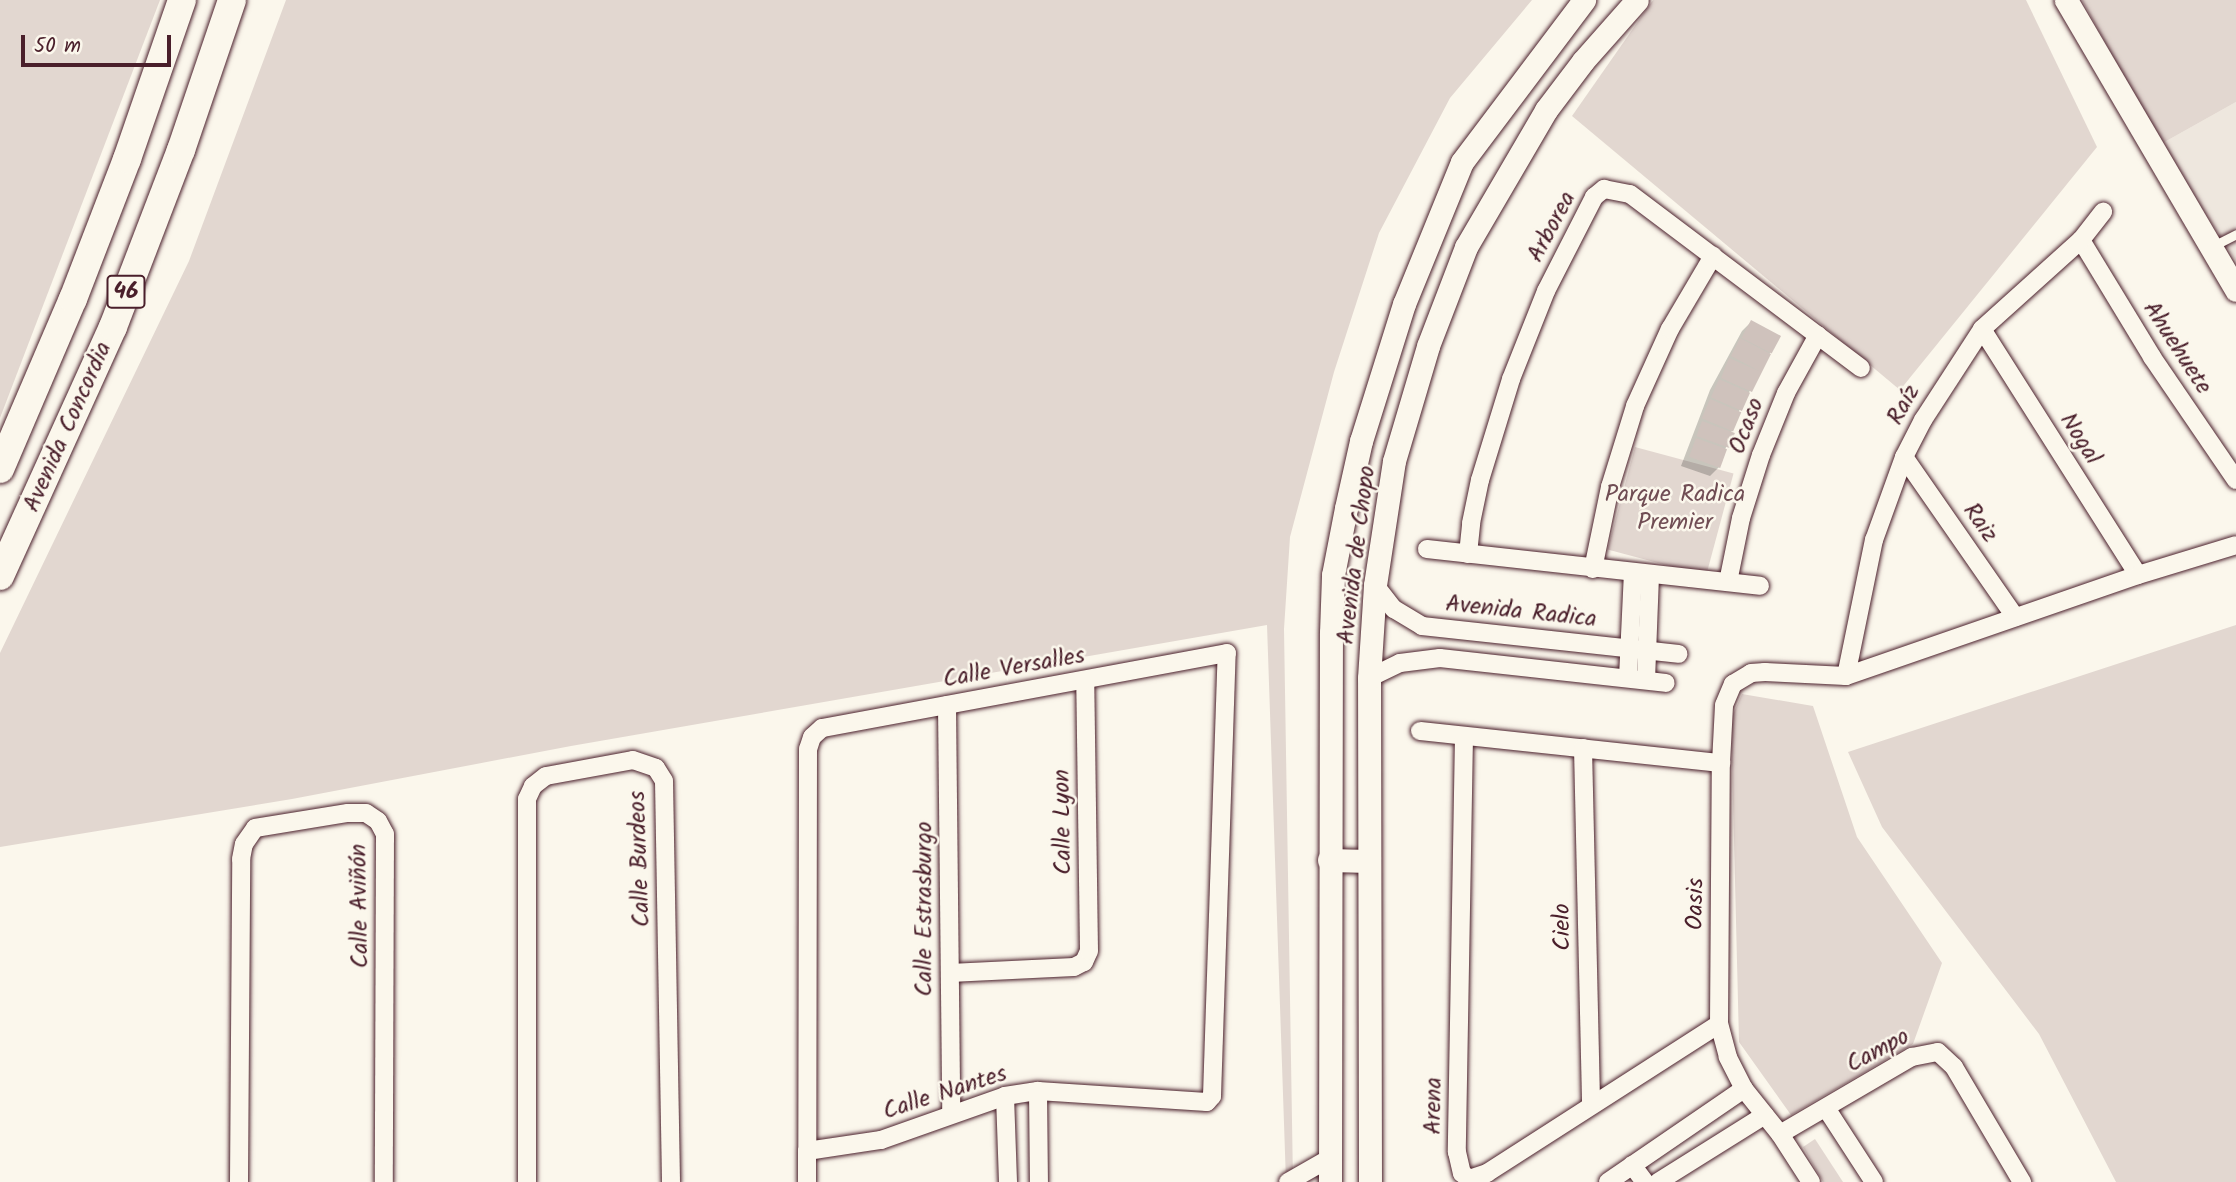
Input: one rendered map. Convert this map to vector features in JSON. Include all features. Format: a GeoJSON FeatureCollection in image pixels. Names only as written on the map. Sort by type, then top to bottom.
{"type":"FeatureCollection","features":[{"type":"Feature","properties":{"kind":"main road","name":"Avenida Concordia"},"geometry":{"type":"LineString","coordinates":[[0,469],[113,197],[182,0]]}},
{"type":"Feature","properties":{"kind":"main road","name":"Avenida Concordia"},"geometry":{"type":"LineString","coordinates":[[0,576],[113,327],[181,150],[232,0]]}},
{"type":"Feature","properties":{"kind":"street","name":"Avenida de Chopo"},"geometry":{"type":"LineString","coordinates":[[1331,1182],[1329,860],[1333,575],[1361,441],[1404,304],[1462,162],[1584,0]]}},
{"type":"Feature","properties":{"kind":"street","name":"Avenida de Chopo"},"geometry":{"type":"LineString","coordinates":[[1370,1182],[1369,678],[1374,585],[1394,461],[1428,346],[1466,247],[1546,110],[1583,61],[1637,0]]}},
{"type":"Feature","properties":{"kind":"street"},"geometry":{"type":"LineString","coordinates":[[2066,0],[2236,290]]}},
{"type":"Feature","properties":{"kind":"street","name":"Arborea"},"geometry":{"type":"LineString","coordinates":[[1468,554],[1480,480],[1511,379],[1546,291],[1594,197],[1604,189],[1611,188],[1630,194],[1861,368]]}},
{"type":"Feature","properties":{"kind":"street","name":"Raíz"},"geometry":{"type":"LineString","coordinates":[[1846,676],[1874,540],[1904,457],[1941,388],[1982,329],[2081,240],[2103,212]]}},
{"type":"Feature","properties":{"kind":"street","name":"Ahuehuete"},"geometry":{"type":"LineString","coordinates":[[2081,240],[2152,357],[2236,480]]}},
{"type":"Feature","properties":{"kind":"street"},"geometry":{"type":"LineString","coordinates":[[1593,569],[1610,487],[1635,406],[1670,329],[1713,256]]}},
{"type":"Feature","properties":{"kind":"street","name":"Nogal"},"geometry":{"type":"LineString","coordinates":[[1982,329],[2137,575]]}},
{"type":"Feature","properties":{"kind":"street","name":"Ocaso"},"geometry":{"type":"LineString","coordinates":[[1728,582],[1741,518],[1761,454],[1786,393],[1818,335]]}},
{"type":"Feature","properties":{"kind":"street","name":"Raiz"},"geometry":{"type":"LineString","coordinates":[[1904,457],[2015,617]]}},
{"type":"Feature","properties":{"kind":"street"},"geometry":{"type":"LineString","coordinates":[[1846,676],[2137,575],[2236,545]]}},
{"type":"Feature","properties":{"kind":"street"},"geometry":{"type":"LineString","coordinates":[[1427,549],[1760,586]]}},
{"type":"Feature","properties":{"kind":"street"},"geometry":{"type":"LineString","coordinates":[[1637,679],[1642,574]]}},
{"type":"Feature","properties":{"kind":"street","name":"Avenida Radica"},"geometry":{"type":"LineString","coordinates":[[1374,585],[1394,608],[1422,626],[1678,654]]}},
{"type":"Feature","properties":{"kind":"street","name":"Calle Versalles"},"geometry":{"type":"LineString","coordinates":[[807,1151],[808,749],[812,737],[822,728],[1227,653],[1214,1087]]}},
{"type":"Feature","properties":{"kind":"street"},"geometry":{"type":"LineString","coordinates":[[1369,678],[1400,663],[1440,658],[1667,683]]}},
{"type":"Feature","properties":{"kind":"street","name":"Oasis"},"geometry":{"type":"LineString","coordinates":[[1811,1182],[1780,1134],[1744,1088],[1728,1057],[1719,1024],[1724,705],[1733,684],[1751,673],[1846,676]]}},
{"type":"Feature","properties":{"kind":"street","name":"Calle Lyon"},"geometry":{"type":"LineString","coordinates":[[950,973],[1074,967],[1084,962],[1089,951],[1085,680]]}},
{"type":"Feature","properties":{"kind":"street","name":"Calle Estrasburgo"},"geometry":{"type":"LineString","coordinates":[[947,705],[951,1114]]}},
{"type":"Feature","properties":{"kind":"street"},"geometry":{"type":"LineString","coordinates":[[1420,731],[1721,763]]}},
{"type":"Feature","properties":{"kind":"street","name":"Arena"},"geometry":{"type":"LineString","coordinates":[[1464,736],[1457,1152],[1462,1173],[1469,1179],[1487,1173],[1719,1024]]}},
{"type":"Feature","properties":{"kind":"street","name":"Cielo"},"geometry":{"type":"LineString","coordinates":[[1583,748],[1591,1104]]}},
{"type":"Feature","properties":{"kind":"street","name":"Calle Burdeos"},"geometry":{"type":"LineString","coordinates":[[527,1182],[527,799],[533,786],[546,776],[634,760],[656,768],[664,781],[671,1182]]}},
{"type":"Feature","properties":{"kind":"street","name":"Calle Aviñón"},"geometry":{"type":"LineString","coordinates":[[239,1182],[241,859],[244,844],[255,828],[348,813],[366,813],[378,821],[385,834],[384,1182]]}},
{"type":"Feature","properties":{"kind":"street"},"geometry":{"type":"LineString","coordinates":[[1329,860],[1369,860]]}},
{"type":"Feature","properties":{"kind":"street","name":"Campo"},"geometry":{"type":"LineString","coordinates":[[1780,1134],[1912,1057],[1938,1052],[1954,1067],[2022,1182]]}},
{"type":"Feature","properties":{"kind":"street","name":"Calle Nantes"},"geometry":{"type":"LineString","coordinates":[[807,1151],[881,1140],[1004,1096],[1038,1091],[1207,1102],[1214,1087]]}},
{"type":"Feature","properties":{"kind":"street"},"geometry":{"type":"LineString","coordinates":[[1608,1182],[1744,1088]]}},
{"type":"Feature","properties":{"kind":"street"},"geometry":{"type":"LineString","coordinates":[[1038,1091],[1039,1182]]}},
{"type":"Feature","properties":{"kind":"street"},"geometry":{"type":"LineString","coordinates":[[1004,1096],[1008,1182]]}},
{"type":"Feature","properties":{"kind":"street"},"geometry":{"type":"LineString","coordinates":[[1826,1108],[1874,1182]]}},
{"type":"Feature","properties":{"kind":"street"},"geometry":{"type":"LineString","coordinates":[[1658,1182],[1765,1115]]}},
{"type":"Feature","properties":{"kind":"street"},"geometry":{"type":"LineString","coordinates":[[807,1151],[807,1182]]}},
{"type":"Feature","properties":{"kind":"street"},"geometry":{"type":"LineString","coordinates":[[1288,1182],[1330,1158]]}},
{"type":"Feature","properties":{"kind":"street"},"geometry":{"type":"LineString","coordinates":[[1632,1165],[1644,1182]]}},
{"type":"Feature","properties":{"kind":"lane"},"geometry":{"type":"LineString","coordinates":[[2210,247],[2236,234]]}},
{"type":"Feature","properties":{"kind":"shaded area"},"geometry":{"type":"Polygon","coordinates":[[[2236,102],[2236,261],[2161,144],[2236,102]]]}},
{"type":"Feature","properties":{"kind":"green space"},"geometry":{"type":"Polygon","coordinates":[[[0,0],[160,0],[0,418],[0,0]]]}},
{"type":"Feature","properties":{"kind":"green space"},"geometry":{"type":"Polygon","coordinates":[[[286,0],[1532,0],[1450,98],[1379,233],[1334,372],[1290,537],[1284,629],[1293,1182],[1286,1182],[1267,625],[571,746],[292,799],[0,847],[0,653],[189,261],[286,0]]]}},
{"type":"Feature","properties":{"kind":"green space"},"geometry":{"type":"Polygon","coordinates":[[[1653,0],[2026,0],[2097,147],[1900,390],[1572,116],[1653,0]]]}},
{"type":"Feature","properties":{"kind":"green space"},"geometry":{"type":"Polygon","coordinates":[[[2082,0],[2236,0],[2236,102],[2161,144],[2082,0]]]}},
{"type":"Feature","properties":{"kind":"green space","name":"Parque Radica Premier"},"geometry":{"type":"Polygon","coordinates":[[[1635,447],[1734,473],[1706,576],[1608,549],[1635,447]]]}},
{"type":"Feature","properties":{"kind":"green space"},"geometry":{"type":"Polygon","coordinates":[[[2236,625],[2236,1182],[2116,1182],[2039,1034],[1882,827],[1848,752],[2236,625]]]}},
{"type":"Feature","properties":{"kind":"green space"},"geometry":{"type":"Polygon","coordinates":[[[1742,694],[1813,706],[1857,837],[1942,963],[1913,1044],[1791,1115],[1739,1042],[1731,719],[1742,694]]]}},
{"type":"Feature","properties":{"kind":"green space"},"geometry":{"type":"Polygon","coordinates":[[[1815,1139],[1843,1182],[1823,1182],[1803,1147],[1815,1139]]]}},
{"type":"Feature","properties":{"kind":"building"},"geometry":{"type":"Polygon","coordinates":[[[1751,320],[1781,336],[1772,354],[1742,338],[1751,320]]]}},
{"type":"Feature","properties":{"kind":"building"},"geometry":{"type":"Polygon","coordinates":[[[1740,338],[1771,354],[1752,392],[1721,378],[1729,358],[1759,371],[1731,356],[1740,338]]]}},
{"type":"Feature","properties":{"kind":"building"},"geometry":{"type":"Polygon","coordinates":[[[1719,379],[1750,393],[1742,411],[1711,397],[1719,379]]]}},
{"type":"Feature","properties":{"kind":"building"},"geometry":{"type":"Polygon","coordinates":[[[1710,399],[1741,412],[1733,432],[1702,418],[1710,399]]]}},
{"type":"Feature","properties":{"kind":"building"},"geometry":{"type":"Polygon","coordinates":[[[1702,421],[1735,433],[1729,448],[1697,436],[1702,421]]]}},
{"type":"Feature","properties":{"kind":"building"},"geometry":{"type":"Polygon","coordinates":[[[1696,438],[1727,449],[1720,468],[1689,457],[1696,438]]]}}]}
